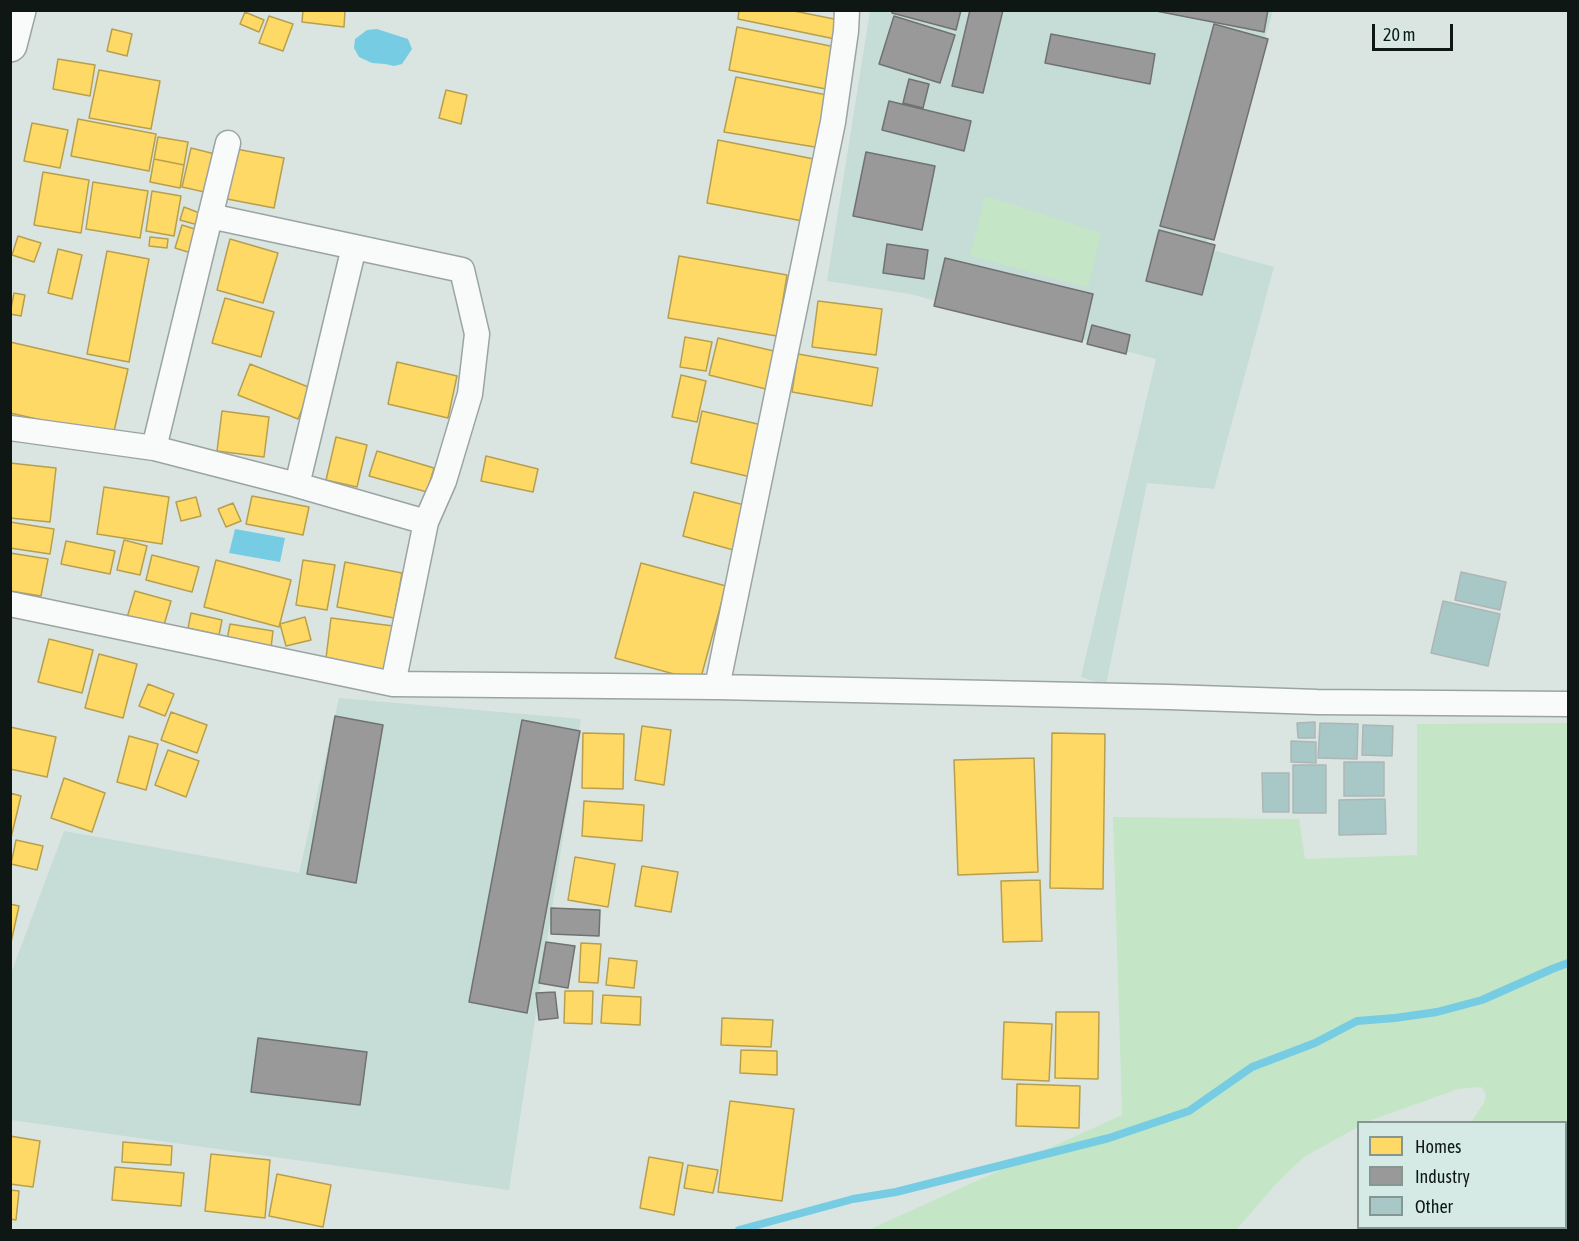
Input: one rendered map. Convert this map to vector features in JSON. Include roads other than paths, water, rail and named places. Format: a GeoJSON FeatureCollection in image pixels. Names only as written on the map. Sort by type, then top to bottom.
{"type":"FeatureCollection","features":[{"type":"Feature","properties":{"kind":"main road"},"geometry":{"type":"LineString","coordinates":[[10,45],[19,10]]}},
{"type":"Feature","properties":{"kind":"street"},"geometry":{"type":"LineString","coordinates":[[717,687],[833,122],[847,10]]}},
{"type":"Feature","properties":{"kind":"street"},"geometry":{"type":"LineString","coordinates":[[154,448],[228,143]]}},
{"type":"Feature","properties":{"kind":"street"},"geometry":{"type":"LineString","coordinates":[[210,216],[462,270],[477,334],[470,394],[444,481],[426,522],[393,684]]}},
{"type":"Feature","properties":{"kind":"street"},"geometry":{"type":"LineString","coordinates":[[297,484],[354,247]]}},
{"type":"Feature","properties":{"kind":"street"},"geometry":{"type":"LineString","coordinates":[[10,428],[154,448],[297,484],[426,522]]}},
{"type":"Feature","properties":{"kind":"street"},"geometry":{"type":"LineString","coordinates":[[10,604],[393,684],[717,687],[1317,702],[1569,704]]}},
{"type":"Feature","properties":{"kind":"water"},"geometry":{"type":"Polygon","coordinates":[[[377,29],[408,39],[412,49],[402,64],[394,66],[372,63],[359,57],[354,48],[355,39],[367,30],[377,29]]]}},
{"type":"Feature","properties":{"kind":"water"},"geometry":{"type":"Polygon","coordinates":[[[235,529],[285,538],[280,562],[229,553],[235,529]]]}},
{"type":"Feature","properties":{"kind":"waterway"},"geometry":{"type":"LineString","coordinates":[[739,1230],[853,1199],[896,1192],[1109,1138],[1189,1111],[1252,1067],[1315,1043],[1357,1021],[1437,1012],[1482,1000],[1568,963]]}}]}
